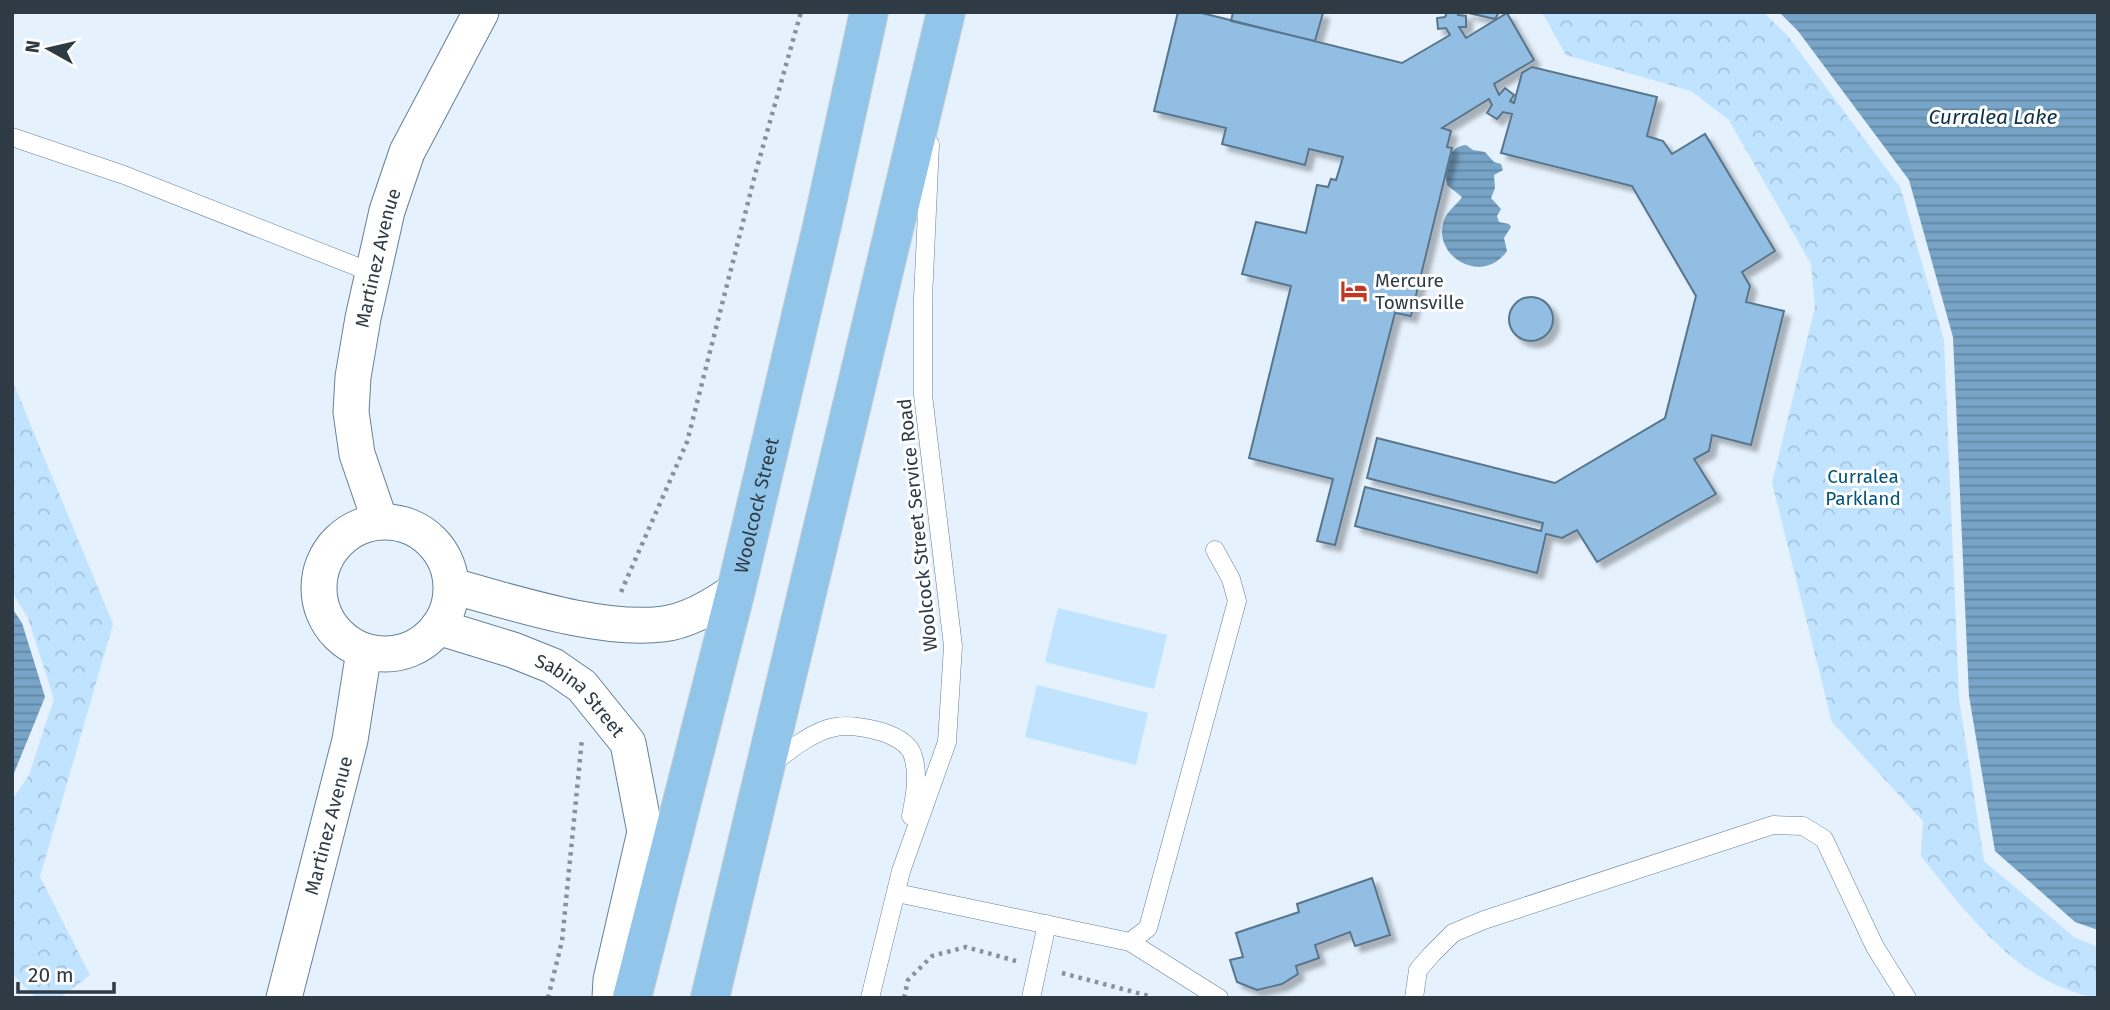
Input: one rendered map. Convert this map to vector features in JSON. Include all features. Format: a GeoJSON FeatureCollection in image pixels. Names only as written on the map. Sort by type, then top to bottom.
{"type":"FeatureCollection","features":[{"type":"Feature","properties":{"kind":"main road","name":"Woolcock Street"},"geometry":{"type":"LineString","coordinates":[[632,998],[736,590],[822,226],[869,12]]}},
{"type":"Feature","properties":{"kind":"main road"},"geometry":{"type":"LineString","coordinates":[[710,998],[946,12]]}},
{"type":"Feature","properties":{"kind":"street","name":"Martinez Avenue"},"geometry":{"type":"LineString","coordinates":[[380,521],[357,454],[351,412],[355,365],[373,273],[387,211],[407,152],[481,12]]}},
{"type":"Feature","properties":{"kind":"street"},"geometry":{"type":"LineString","coordinates":[[380,521],[406,524],[427,535],[447,563],[452,586],[448,609],[438,627],[422,643],[401,653],[365,651],[344,641],[331,628],[321,607],[318,584],[323,561],[338,540],[357,526],[380,521]]}},
{"type":"Feature","properties":{"kind":"street"},"geometry":{"type":"LineString","coordinates":[[452,586],[563,614],[630,625],[666,624],[712,607],[736,590]]}},
{"type":"Feature","properties":{"kind":"street","name":"Sabina Street"},"geometry":{"type":"LineString","coordinates":[[438,627],[513,650],[553,666],[582,686],[628,743],[645,832],[611,980],[610,998]]}},
{"type":"Feature","properties":{"kind":"street","name":"Martinez Avenue"},"geometry":{"type":"LineString","coordinates":[[284,998],[350,740],[365,651]]}},
{"type":"Feature","properties":{"kind":"lane","name":"Woolcock Street Service Road"},"geometry":{"type":"LineString","coordinates":[[870,998],[901,871],[947,742],[953,646],[923,395],[923,299],[932,78]]}},
{"type":"Feature","properties":{"kind":"lane"},"geometry":{"type":"LineString","coordinates":[[12,136],[124,175],[373,273]]}},
{"type":"Feature","properties":{"kind":"lane"},"geometry":{"type":"LineString","coordinates":[[1130,942],[1148,928],[1237,601],[1231,579],[1215,550]]}},
{"type":"Feature","properties":{"kind":"lane"},"geometry":{"type":"LineString","coordinates":[[766,770],[798,743],[836,727],[871,729],[897,738],[913,754],[917,789],[901,871]]}},
{"type":"Feature","properties":{"kind":"lane"},"geometry":{"type":"LineString","coordinates":[[1414,998],[1418,970],[1453,933],[1484,920],[1773,825],[1803,826],[1824,839],[1875,947],[1907,998]]}},
{"type":"Feature","properties":{"kind":"lane"},"geometry":{"type":"LineString","coordinates":[[897,893],[1130,942],[1219,998]]}},
{"type":"Feature","properties":{"kind":"lane"},"geometry":{"type":"LineString","coordinates":[[1031,998],[1047,924]]}},
{"type":"Feature","properties":{"kind":"path"},"geometry":{"type":"LineString","coordinates":[[613,622],[618,601],[687,442],[756,171],[801,12]]}},
{"type":"Feature","properties":{"kind":"path"},"geometry":{"type":"LineString","coordinates":[[548,998],[559,958],[576,818],[584,717],[591,697]]}},
{"type":"Feature","properties":{"kind":"path"},"geometry":{"type":"LineString","coordinates":[[904,998],[908,980],[932,956]]}},
{"type":"Feature","properties":{"kind":"green space","name":"Curralea Parkland"},"geometry":{"type":"Polygon","coordinates":[[[1542,12],[1763,12],[1787,35],[1900,187],[1944,340],[1959,699],[1984,861],[2074,937],[2098,947],[2098,998],[2070,991],[2043,978],[2019,963],[1976,923],[1921,856],[1923,821],[1832,722],[1772,483],[1815,307],[1811,264],[1729,120],[1691,91],[1566,55],[1542,12]]]}},
{"type":"Feature","properties":{"kind":"green space"},"geometry":{"type":"Polygon","coordinates":[[[12,380],[113,624],[40,877],[90,975],[60,998],[37,998],[12,974],[12,800],[29,775],[54,699],[28,618],[12,592],[12,380]]]}},
{"type":"Feature","properties":{"kind":"green space"},"geometry":{"type":"Polygon","coordinates":[[[1058,608],[1167,635],[1154,689],[1045,662],[1058,608]]]}},
{"type":"Feature","properties":{"kind":"green space"},"geometry":{"type":"Polygon","coordinates":[[[1037,685],[1148,713],[1136,765],[1025,737],[1037,685]]]}},
{"type":"Feature","properties":{"kind":"water","name":"Curralea Lake"},"geometry":{"type":"Polygon","coordinates":[[[1779,12],[2098,12],[2098,930],[2075,922],[1995,851],[1969,696],[1953,337],[1909,180],[1798,31],[1779,12]]]}},
{"type":"Feature","properties":{"kind":"water"},"geometry":{"type":"Polygon","coordinates":[[[1466,145],[1473,150],[1485,152],[1494,162],[1501,164],[1503,170],[1494,175],[1495,188],[1491,198],[1501,209],[1497,216],[1499,222],[1511,227],[1504,238],[1507,251],[1497,261],[1485,266],[1472,266],[1461,262],[1444,244],[1442,232],[1445,218],[1462,197],[1447,185],[1448,159],[1454,150],[1466,145]]]}},
{"type":"Feature","properties":{"kind":"water"},"geometry":{"type":"Polygon","coordinates":[[[12,608],[22,623],[45,697],[12,778],[12,608]]]}},
{"type":"Feature","properties":{"kind":"building","name":"Mercure Townsville"},"geometry":{"type":"Polygon","coordinates":[[[1178,12],[1198,12],[1402,63],[1450,35],[1446,28],[1438,29],[1437,18],[1445,17],[1447,12],[1459,12],[1458,15],[1466,16],[1466,27],[1459,27],[1466,38],[1507,13],[1534,60],[1494,84],[1499,95],[1505,88],[1514,95],[1510,101],[1514,103],[1522,73],[1532,67],[1657,97],[1647,136],[1663,141],[1672,154],[1705,134],[1775,251],[1742,272],[1750,286],[1746,302],[1784,311],[1751,445],[1712,435],[1709,451],[1694,459],[1716,494],[1597,562],[1577,530],[1562,538],[1546,534],[1537,573],[1355,526],[1365,487],[1541,531],[1543,523],[1367,478],[1377,438],[1555,483],[1665,418],[1696,296],[1632,186],[1501,153],[1512,114],[1503,112],[1497,119],[1487,113],[1492,105],[1489,99],[1442,128],[1451,131],[1447,147],[1452,148],[1411,316],[1395,313],[1335,545],[1317,541],[1333,479],[1249,458],[1291,286],[1242,274],[1256,222],[1306,233],[1317,185],[1328,187],[1331,179],[1336,180],[1343,157],[1309,149],[1305,165],[1222,144],[1226,128],[1154,111],[1178,12]]]}},
{"type":"Feature","properties":{"kind":"building"},"geometry":{"type":"Polygon","coordinates":[[[1233,12],[1323,13],[1315,41],[1231,21],[1233,12]]]}},
{"type":"Feature","properties":{"kind":"building"},"geometry":{"type":"Polygon","coordinates":[[[1464,12],[1499,12],[1495,19],[1464,12]]]}},
{"type":"Feature","properties":{"kind":"building"},"geometry":{"type":"Polygon","coordinates":[[[1531,297],[1540,298],[1547,303],[1552,310],[1552,328],[1547,335],[1540,340],[1531,341],[1522,340],[1515,335],[1510,328],[1509,319],[1510,310],[1515,303],[1522,298],[1531,297]]]}},
{"type":"Feature","properties":{"kind":"building"},"geometry":{"type":"Polygon","coordinates":[[[1372,878],[1390,935],[1355,946],[1350,932],[1315,945],[1319,958],[1296,966],[1298,974],[1282,984],[1257,990],[1237,982],[1230,960],[1243,957],[1236,933],[1299,912],[1297,904],[1372,878]]]}},
{"type":"Feature","properties":{"kind":"place","name":"Mercure Townsville"},"geometry":{"type":"Point","coordinates":[1354,291]}}]}
